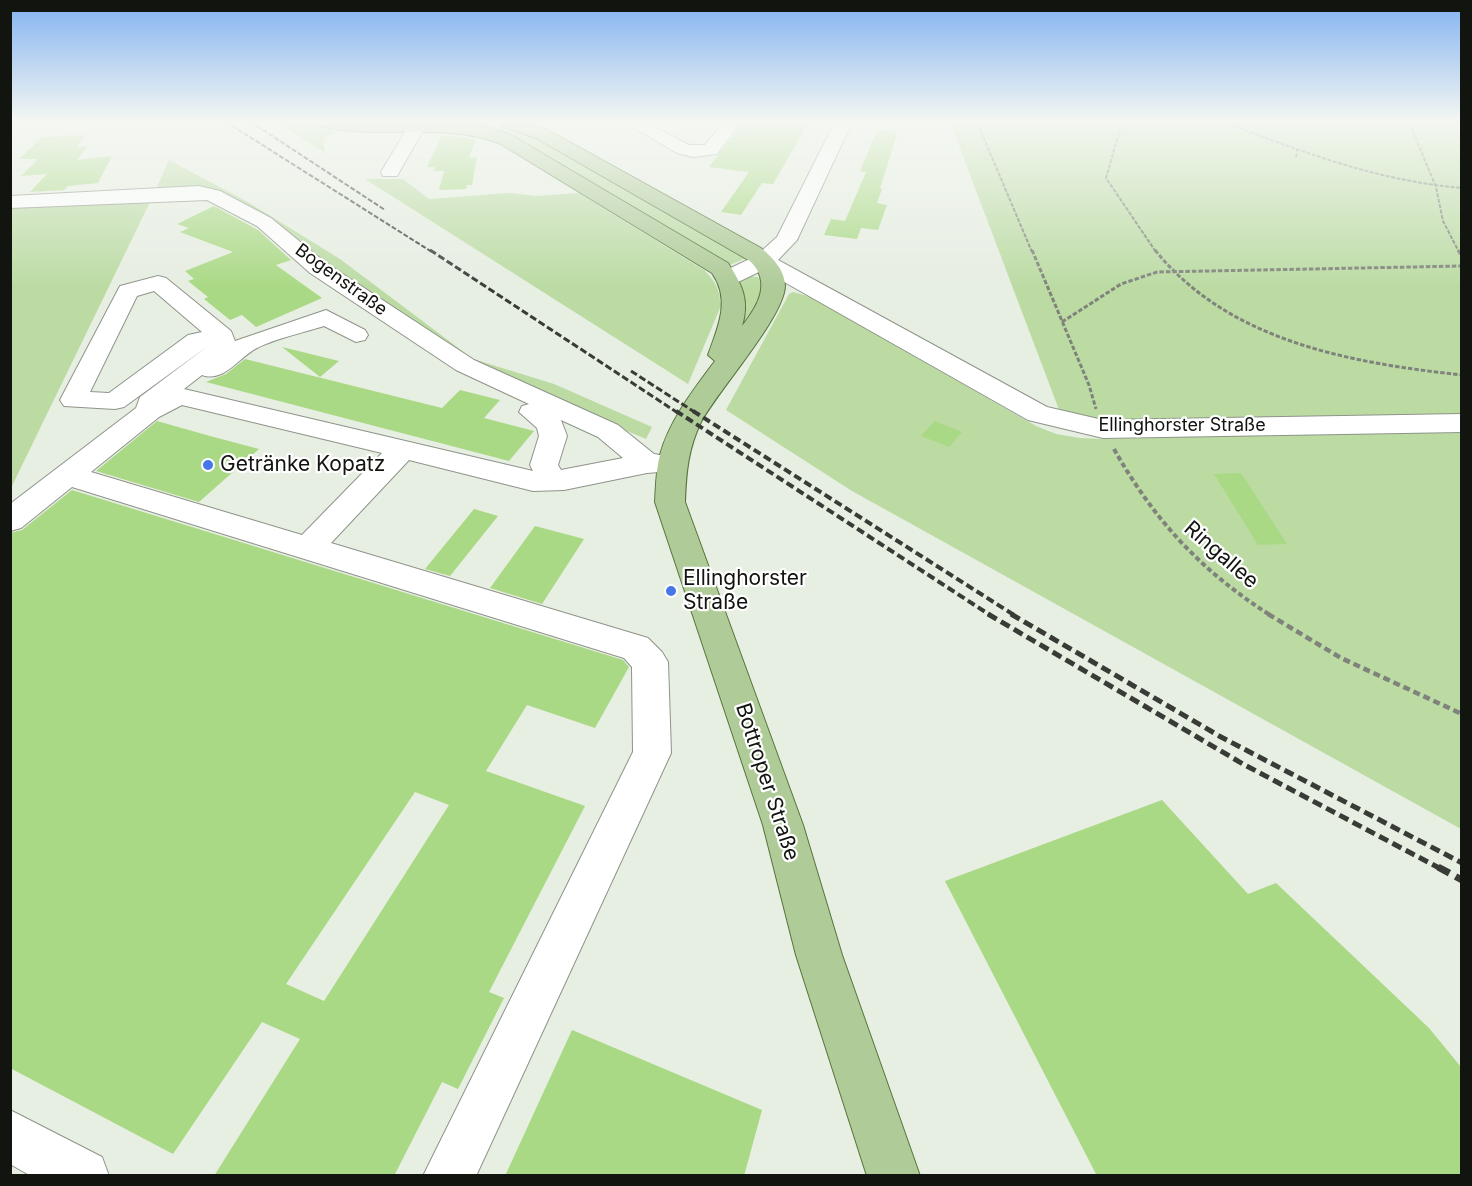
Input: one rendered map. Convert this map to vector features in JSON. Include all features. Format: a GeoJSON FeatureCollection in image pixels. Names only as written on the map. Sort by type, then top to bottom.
{"type":"FeatureCollection","features":[{"type":"Feature","properties":{"kind":"main road"},"geometry":{"type":"LineString","coordinates":[[569,177],[720,268],[728,278]]}},
{"type":"Feature","properties":{"kind":"main road"},"geometry":{"type":"LineString","coordinates":[[618,177],[764,261]]}},
{"type":"Feature","properties":{"kind":"main road","name":"Bottroper Straße"},"geometry":{"type":"LineString","coordinates":[[764,261],[773,275],[773,291],[759,320],[706,393],[686,427],[675,452],[660,464],[670,502],[783,825],[819,955],[894,1176]]}},
{"type":"Feature","properties":{"kind":"main road","name":"Bottroper Straße"},"geometry":{"type":"LineString","coordinates":[[706,393],[735,314],[734,291],[728,278]]}},
{"type":"Feature","properties":{"kind":"street"},"geometry":{"type":"LineString","coordinates":[[728,278],[764,261],[786,240],[817,177]]}},
{"type":"Feature","properties":{"kind":"street","name":"Bogenstraße"},"geometry":{"type":"LineString","coordinates":[[10,202],[199,192],[213,195],[264,222],[318,268],[465,365],[608,431],[660,464]]}},
{"type":"Feature","properties":{"kind":"street","name":"Ellinghorster Straße"},"geometry":{"type":"LineString","coordinates":[[764,261],[1038,414],[1103,429],[1461,423]]}},
{"type":"Feature","properties":{"kind":"street"},"geometry":{"type":"LineString","coordinates":[[150,411],[149,404],[224,345],[222,336],[158,283],[141,285],[128,291],[73,400],[115,401],[197,340],[222,336]]}},
{"type":"Feature","properties":{"kind":"street"},"geometry":{"type":"LineString","coordinates":[[10,520],[150,411],[178,396],[248,343],[326,316],[356,335]]}},
{"type":"Feature","properties":{"kind":"street"},"geometry":{"type":"LineString","coordinates":[[178,396],[533,481],[552,482],[660,464]]}},
{"type":"Feature","properties":{"kind":"street"},"geometry":{"type":"LineString","coordinates":[[532,412],[550,424],[554,436],[544,465],[552,482]]}},
{"type":"Feature","properties":{"kind":"street"},"geometry":{"type":"LineString","coordinates":[[309,547],[403,449]]}},
{"type":"Feature","properties":{"kind":"street"},"geometry":{"type":"LineString","coordinates":[[68,475],[636,648],[650,662],[651,753],[542,986],[448,1176]]}},
{"type":"Feature","properties":{"kind":"street"},"geometry":{"type":"LineString","coordinates":[[10,1135],[83,1176]]}},
{"type":"Feature","properties":{"kind":"path","name":"Ringallee"},"geometry":{"type":"LineString","coordinates":[[1000,177],[1089,385],[1103,429],[1136,488],[1163,524],[1235,591],[1291,628],[1354,665],[1461,714]]}},
{"type":"Feature","properties":{"kind":"path"},"geometry":{"type":"LineString","coordinates":[[1106,177],[1163,260],[1174,272],[1242,322],[1288,342],[1364,363],[1461,375]]}},
{"type":"Feature","properties":{"kind":"path"},"geometry":{"type":"LineString","coordinates":[[1389,177],[1436,187],[1461,188]]}},
{"type":"Feature","properties":{"kind":"path"},"geometry":{"type":"LineString","coordinates":[[1432,177],[1443,221],[1461,257]]}},
{"type":"Feature","properties":{"kind":"path"},"geometry":{"type":"LineString","coordinates":[[1061,322],[1121,284],[1140,275],[1174,272],[1461,266]]}},
{"type":"Feature","properties":{"kind":"green space"},"geometry":{"type":"Polygon","coordinates":[[[161,177],[202,177],[248,202],[340,259],[473,359],[554,384],[652,427],[646,439],[468,364],[215,194],[156,189],[161,177]]]}},
{"type":"Feature","properties":{"kind":"green space"},"geometry":{"type":"Polygon","coordinates":[[[576,177],[606,177],[747,258],[727,266],[576,177]]]}},
{"type":"Feature","properties":{"kind":"green space"},"geometry":{"type":"Polygon","coordinates":[[[971,177],[1461,177],[1461,417],[1102,424],[1061,415],[971,177]]]}},
{"type":"Feature","properties":{"kind":"green space"},"geometry":{"type":"Polygon","coordinates":[[[365,179],[403,179],[429,199],[509,193],[537,196],[579,193],[704,270],[717,287],[720,308],[688,384],[365,179]]]}},
{"type":"Feature","properties":{"kind":"green space"},"geometry":{"type":"Polygon","coordinates":[[[151,200],[11,488],[11,207],[151,200]]]}},
{"type":"Feature","properties":{"kind":"green space"},"geometry":{"type":"Polygon","coordinates":[[[751,276],[762,278],[765,293],[715,370],[738,282],[751,276]]]}},
{"type":"Feature","properties":{"kind":"green space"},"geometry":{"type":"Polygon","coordinates":[[[793,292],[811,297],[1036,426],[1056,434],[1103,439],[1461,430],[1461,829],[852,491],[726,410],[789,294],[793,292]]]}},
{"type":"Feature","properties":{"kind":"building"},"geometry":{"type":"Polygon","coordinates":[[[44,177],[101,177],[98,183],[68,186],[64,190],[30,192],[44,177]]]}},
{"type":"Feature","properties":{"kind":"building"},"geometry":{"type":"Polygon","coordinates":[[[442,177],[473,177],[472,185],[467,185],[466,189],[439,190],[442,177]]]}},
{"type":"Feature","properties":{"kind":"building"},"geometry":{"type":"Polygon","coordinates":[[[745,177],[777,177],[773,184],[762,183],[741,215],[721,212],[745,177]]]}},
{"type":"Feature","properties":{"kind":"building"},"geometry":{"type":"Polygon","coordinates":[[[864,177],[883,177],[877,203],[887,205],[878,230],[861,228],[857,239],[824,235],[831,219],[845,221],[864,177]]]}},
{"type":"Feature","properties":{"kind":"building"},"geometry":{"type":"Polygon","coordinates":[[[214,206],[258,230],[291,260],[276,265],[322,298],[256,327],[242,315],[230,320],[204,299],[208,297],[188,281],[194,279],[185,271],[233,252],[180,232],[189,228],[177,224],[214,206]]]}},
{"type":"Feature","properties":{"kind":"building"},"geometry":{"type":"Polygon","coordinates":[[[282,347],[339,361],[320,377],[282,347]]]}},
{"type":"Feature","properties":{"kind":"building"},"geometry":{"type":"Polygon","coordinates":[[[245,359],[442,408],[460,390],[500,400],[484,418],[534,431],[509,461],[206,382],[226,374],[245,359]]]}},
{"type":"Feature","properties":{"kind":"building"},"geometry":{"type":"Polygon","coordinates":[[[157,421],[259,449],[199,502],[96,471],[157,421]]]}},
{"type":"Feature","properties":{"kind":"building"},"geometry":{"type":"Polygon","coordinates":[[[935,421],[962,432],[949,447],[921,436],[935,421]]]}},
{"type":"Feature","properties":{"kind":"building"},"geometry":{"type":"Polygon","coordinates":[[[1241,473],[1287,544],[1258,545],[1214,474],[1241,473]]]}},
{"type":"Feature","properties":{"kind":"building"},"geometry":{"type":"Polygon","coordinates":[[[72,490],[623,660],[629,667],[595,728],[527,705],[486,771],[585,806],[489,992],[504,998],[458,1089],[442,1082],[394,1176],[214,1176],[300,1039],[262,1022],[173,1154],[10,1068],[10,533],[22,530],[72,490]],[[415,792],[286,984],[324,1001],[449,805],[415,792]]]}},
{"type":"Feature","properties":{"kind":"building"},"geometry":{"type":"Polygon","coordinates":[[[474,509],[498,516],[450,576],[425,569],[474,509]]]}},
{"type":"Feature","properties":{"kind":"building"},"geometry":{"type":"Polygon","coordinates":[[[535,526],[584,539],[542,604],[490,588],[535,526]]]}},
{"type":"Feature","properties":{"kind":"building"},"geometry":{"type":"Polygon","coordinates":[[[1162,800],[1248,894],[1276,883],[1429,1028],[1461,1067],[1461,1176],[1097,1176],[945,881],[1162,800]]]}},
{"type":"Feature","properties":{"kind":"building"},"geometry":{"type":"Polygon","coordinates":[[[572,1030],[762,1110],[744,1176],[505,1176],[572,1030]]]}},
{"type":"Feature","properties":{"kind":"railway"},"geometry":{"type":"LineString","coordinates":[[314,177],[432,252]]}},
{"type":"Feature","properties":{"kind":"railway"},"geometry":{"type":"LineString","coordinates":[[335,177],[385,210]]}},
{"type":"Feature","properties":{"kind":"railway"},"geometry":{"type":"LineString","coordinates":[[430,250],[678,413]]}},
{"type":"Feature","properties":{"kind":"railway"},"geometry":{"type":"LineString","coordinates":[[631,371],[696,413]]}},
{"type":"Feature","properties":{"kind":"railway"},"geometry":{"type":"LineString","coordinates":[[676,411],[990,615]]}},
{"type":"Feature","properties":{"kind":"railway"},"geometry":{"type":"LineString","coordinates":[[693,411],[1014,615]]}},
{"type":"Feature","properties":{"kind":"railway"},"geometry":{"type":"LineString","coordinates":[[988,614],[1243,764],[1441,869]]}},
{"type":"Feature","properties":{"kind":"railway"},"geometry":{"type":"LineString","coordinates":[[1011,614],[1221,737],[1462,863]]}},
{"type":"Feature","properties":{"kind":"railway"},"geometry":{"type":"LineString","coordinates":[[1438,867],[1462,880]]}},
{"type":"Feature","properties":{"kind":"place","name":"Getränke Kopatz"},"geometry":{"type":"Point","coordinates":[208,465]}},
{"type":"Feature","properties":{"kind":"place","name":"Ellinghorster Straße"},"geometry":{"type":"Point","coordinates":[671,591]}}]}
